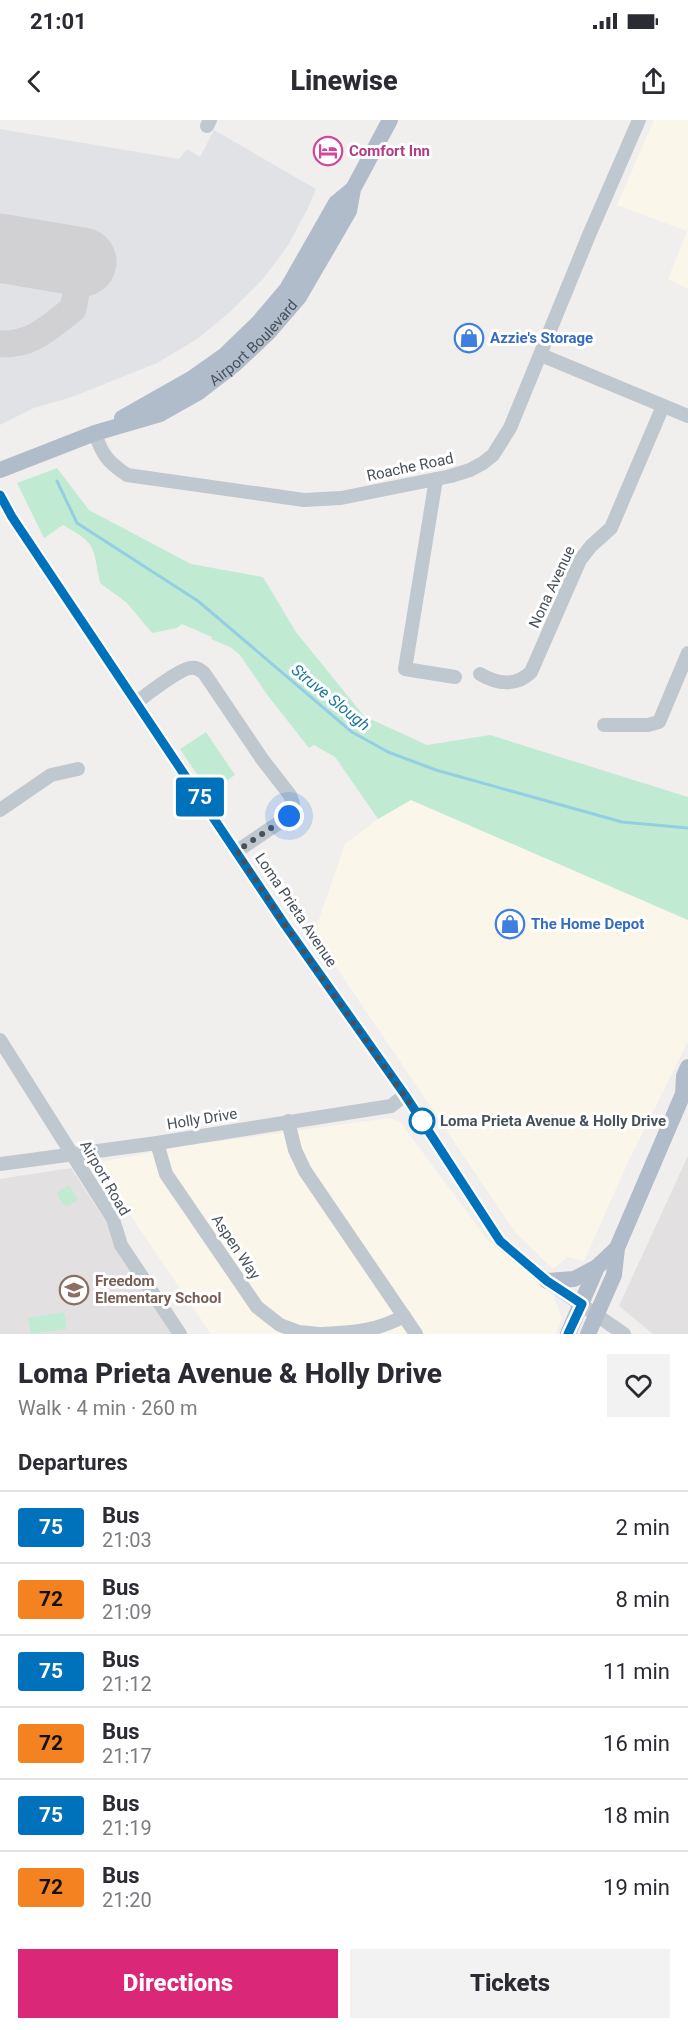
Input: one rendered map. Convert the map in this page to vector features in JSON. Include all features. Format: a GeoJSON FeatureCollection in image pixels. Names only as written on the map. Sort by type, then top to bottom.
{"type":"FeatureCollection","features":[{"type":"Feature","properties":{"kind":"main road","name":"Airport Boulevard"},"geometry":{"type":"LineString","coordinates":[[0,470],[95,433],[160,414],[199,392],[234,365],[268,333],[298,297],[349,211],[352,189],[390,120]]}},
{"type":"Feature","properties":{"kind":"main road"},"geometry":{"type":"LineString","coordinates":[[588,1334],[614,1275],[617,1248],[686,1093],[684,1076],[688,1066]]}},
{"type":"Feature","properties":{"kind":"main road"},"geometry":{"type":"LineString","coordinates":[[547,1281],[574,1279],[597,1268],[617,1248]]}},
{"type":"Feature","properties":{"kind":"main road"},"geometry":{"type":"LineString","coordinates":[[568,1334],[597,1268]]}},
{"type":"Feature","properties":{"kind":"street","name":"Roache Road"},"geometry":{"type":"LineString","coordinates":[[95,433],[102,452],[113,466],[127,475],[304,500],[341,498],[463,473],[477,467],[498,449],[510,428],[585,244],[639,120]]}},
{"type":"Feature","properties":{"kind":"street"},"geometry":{"type":"LineString","coordinates":[[541,355],[688,416]]}},
{"type":"Feature","properties":{"kind":"street","name":"Nona Avenue"},"geometry":{"type":"LineString","coordinates":[[480,674],[490,680],[506,683],[520,680],[531,672],[580,560],[591,546],[611,528],[663,406]]}},
{"type":"Feature","properties":{"kind":"street"},"geometry":{"type":"LineString","coordinates":[[436,479],[405,669],[455,677]]}},
{"type":"Feature","properties":{"kind":"street","name":"Loma Prieta Avenue"},"geometry":{"type":"LineString","coordinates":[[0,495],[12,517],[285,925],[405,1095],[500,1241],[547,1281],[624,1334]]}},
{"type":"Feature","properties":{"kind":"street"},"geometry":{"type":"LineString","coordinates":[[604,725],[648,725],[659,722],[688,653]]}},
{"type":"Feature","properties":{"kind":"street"},"geometry":{"type":"LineString","coordinates":[[137,702],[183,670],[193,668],[202,671],[262,759],[290,795],[293,807],[289,816],[237,851]]}},
{"type":"Feature","properties":{"kind":"street"},"geometry":{"type":"LineString","coordinates":[[0,810],[51,775],[78,769]]}},
{"type":"Feature","properties":{"kind":"street","name":"Airport Road"},"geometry":{"type":"LineString","coordinates":[[2,1046],[113,1219],[121,1245],[180,1334]]}},
{"type":"Feature","properties":{"kind":"street","name":"Holly Drive"},"geometry":{"type":"LineString","coordinates":[[0,1164],[157,1143],[391,1106],[405,1095]]}},
{"type":"Feature","properties":{"kind":"street"},"geometry":{"type":"LineString","coordinates":[[288,1121],[293,1145],[301,1163],[416,1334]]}},
{"type":"Feature","properties":{"kind":"street","name":"Aspen Way"},"geometry":{"type":"LineString","coordinates":[[157,1143],[166,1174],[257,1307],[268,1317],[299,1332],[320,1334],[368,1330],[404,1316]]}},
{"type":"Feature","properties":{"kind":"shaded area"},"geometry":{"type":"Polygon","coordinates":[[[654,120],[688,120],[688,289],[668,279],[687,231],[617,205],[654,120]]]}},
{"type":"Feature","properties":{"kind":"shaded area"},"geometry":{"type":"Polygon","coordinates":[[[0,129],[179,159],[187,149],[200,157],[214,130],[316,189],[287,247],[263,279],[229,313],[197,339],[157,363],[72,397],[34,408],[0,425],[0,129]]]}},
{"type":"Feature","properties":{"kind":"shaded area"},"geometry":{"type":"Polygon","coordinates":[[[411,800],[688,920],[688,1041],[628,1162],[584,1261],[567,1257],[553,1269],[515,1232],[314,934],[345,844],[378,819],[411,800]]]}},
{"type":"Feature","properties":{"kind":"shaded area"},"geometry":{"type":"Polygon","coordinates":[[[389,1118],[400,1122],[487,1239],[553,1294],[562,1319],[555,1334],[211,1334],[95,1163],[185,1146],[389,1118]]]}},
{"type":"Feature","properties":{"kind":"shaded area"},"geometry":{"type":"Polygon","coordinates":[[[688,1156],[688,1334],[653,1334],[619,1306],[688,1156]]]}},
{"type":"Feature","properties":{"kind":"shaded area","name":"Freedom Elementary School"},"geometry":{"type":"Polygon","coordinates":[[[71,1168],[176,1334],[0,1334],[0,1179],[71,1168]]]}},
{"type":"Feature","properties":{"kind":"green space"},"geometry":{"type":"Polygon","coordinates":[[[57,468],[89,510],[191,564],[263,577],[296,632],[364,716],[427,745],[490,735],[688,797],[688,920],[411,800],[378,819],[335,757],[314,745],[309,748],[268,696],[240,655],[230,647],[211,639],[212,637],[182,624],[177,628],[152,633],[127,603],[100,583],[94,554],[88,542],[63,525],[44,538],[17,483],[57,468]]]}},
{"type":"Feature","properties":{"kind":"green space"},"geometry":{"type":"Polygon","coordinates":[[[206,732],[235,775],[209,792],[180,749],[206,732]]]}},
{"type":"Feature","properties":{"kind":"green space"},"geometry":{"type":"Polygon","coordinates":[[[69,1185],[78,1200],[68,1206],[64,1205],[57,1195],[69,1185]]]}},
{"type":"Feature","properties":{"kind":"green space"},"geometry":{"type":"Polygon","coordinates":[[[64,1312],[67,1329],[31,1334],[28,1318],[64,1312]]]}},
{"type":"Feature","properties":{"kind":"waterway","name":"Struve Slough"},"geometry":{"type":"LineString","coordinates":[[57,481],[77,523],[198,601],[352,732],[388,752],[436,770],[622,822],[688,828]]}},
{"type":"Feature","properties":{"kind":"taxiway"},"geometry":{"type":"LineString","coordinates":[[0,344],[22,342],[40,334],[73,309],[82,262]]}},
{"type":"Feature","properties":{"kind":"runway"},"geometry":{"type":"LineString","coordinates":[[0,248],[82,262]]}},
{"type":"Feature","properties":{"kind":"bus line","name":"75"},"geometry":{"type":"LineString","coordinates":[[0,495],[12,517],[285,925],[405,1095],[500,1241],[547,1281],[582,1304],[568,1334]]}},
{"type":"Feature","properties":{"kind":"place","name":"Comfort Inn"},"geometry":{"type":"Point","coordinates":[328,151]}},
{"type":"Feature","properties":{"kind":"place","name":"Azzie's Storage"},"geometry":{"type":"Point","coordinates":[469,338]}},
{"type":"Feature","properties":{"kind":"place","name":"The Home Depot"},"geometry":{"type":"Point","coordinates":[510,924]}},
{"type":"Feature","properties":{"kind":"place","name":"Loma Prieta Avenue & Holly Drive"},"geometry":{"type":"Point","coordinates":[422,1121]}},
{"type":"Feature","properties":{"kind":"place","name":"Freedom Elementary School"},"geometry":{"type":"Point","coordinates":[74,1290]}},
{"type":"Feature","properties":{"kind":"route"},"geometry":{"type":"LineString","coordinates":[[289,816],[237,851],[285,925],[422,1121]]}}]}
